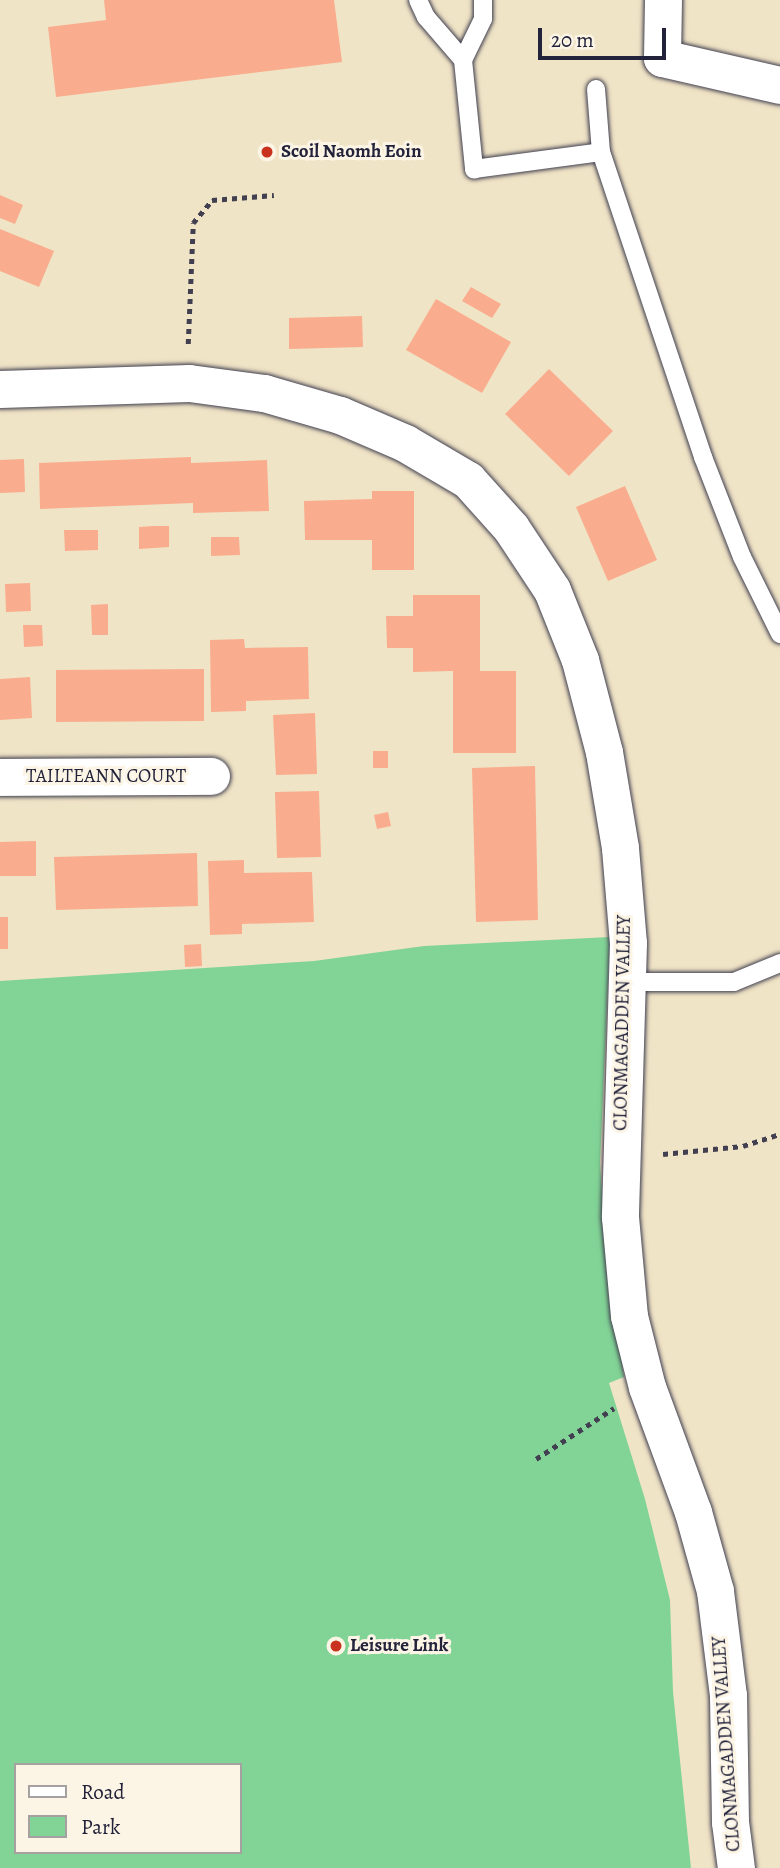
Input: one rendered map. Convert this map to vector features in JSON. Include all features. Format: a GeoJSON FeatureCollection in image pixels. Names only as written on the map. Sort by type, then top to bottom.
{"type":"FeatureCollection","features":[{"type":"Feature","properties":{"kind":"street"},"geometry":{"type":"LineString","coordinates":[[663,0],[662,58],[780,85]]}},
{"type":"Feature","properties":{"kind":"street","name":"CLONMAGADDEN VALLEY"},"geometry":{"type":"LineString","coordinates":[[0,389],[189,383],[264,393],[340,415],[405,443],[468,480],[511,527],[552,590],[580,660],[604,752],[620,848],[627,982],[620,1217],[629,1316],[647,1387],[693,1512],[715,1591],[728,1695],[730,1822],[736,1868]]}},
{"type":"Feature","properties":{"kind":"street","name":"TAILTEANN COURT"},"geometry":{"type":"LineString","coordinates":[[0,778],[211,776]]}},
{"type":"Feature","properties":{"kind":"lane"},"geometry":{"type":"LineString","coordinates":[[418,0],[426,18],[463,60]]}},
{"type":"Feature","properties":{"kind":"lane"},"geometry":{"type":"LineString","coordinates":[[483,0],[483,19],[463,60],[474,169],[601,152]]}},
{"type":"Feature","properties":{"kind":"lane"},"geometry":{"type":"LineString","coordinates":[[596,89],[601,152],[703,457],[742,557],[780,634]]}},
{"type":"Feature","properties":{"kind":"lane"},"geometry":{"type":"LineString","coordinates":[[627,982],[734,982],[780,963]]}},
{"type":"Feature","properties":{"kind":"path"},"geometry":{"type":"LineString","coordinates":[[189,383],[188,268],[193,223],[212,200],[274,195]]}},
{"type":"Feature","properties":{"kind":"path"},"geometry":{"type":"LineString","coordinates":[[620,1156],[697,1152],[743,1146],[780,1134]]}},
{"type":"Feature","properties":{"kind":"path"},"geometry":{"type":"LineString","coordinates":[[536,1459],[647,1387]]}},
{"type":"Feature","properties":{"kind":"green space"},"geometry":{"type":"Polygon","coordinates":[[[610,937],[600,1163],[606,1251],[624,1377],[609,1383],[645,1499],[670,1600],[673,1692],[691,1868],[0,1868],[0,981],[314,961],[424,946],[610,937]]]}},
{"type":"Feature","properties":{"kind":"building"},"geometry":{"type":"Polygon","coordinates":[[[104,0],[334,0],[342,62],[56,97],[48,27],[106,20],[104,0]]]}},
{"type":"Feature","properties":{"kind":"building"},"geometry":{"type":"Polygon","coordinates":[[[0,195],[23,205],[15,224],[0,218],[0,195]]]}},
{"type":"Feature","properties":{"kind":"building"},"geometry":{"type":"Polygon","coordinates":[[[0,229],[54,251],[39,287],[0,271],[0,229]]]}},
{"type":"Feature","properties":{"kind":"building"},"geometry":{"type":"Polygon","coordinates":[[[471,287],[501,304],[492,318],[462,301],[471,287]]]}},
{"type":"Feature","properties":{"kind":"building"},"geometry":{"type":"Polygon","coordinates":[[[436,299],[511,342],[482,393],[406,350],[436,299]]]}},
{"type":"Feature","properties":{"kind":"building"},"geometry":{"type":"Polygon","coordinates":[[[362,316],[363,347],[289,349],[289,318],[362,316]]]}},
{"type":"Feature","properties":{"kind":"building"},"geometry":{"type":"Polygon","coordinates":[[[549,369],[613,431],[569,476],[505,414],[549,369]]]}},
{"type":"Feature","properties":{"kind":"building"},"geometry":{"type":"Polygon","coordinates":[[[191,457],[191,463],[267,460],[269,511],[193,513],[193,503],[40,509],[39,463],[191,457]]]}},
{"type":"Feature","properties":{"kind":"building"},"geometry":{"type":"Polygon","coordinates":[[[24,459],[25,492],[0,493],[0,460],[24,459]]]}},
{"type":"Feature","properties":{"kind":"building"},"geometry":{"type":"Polygon","coordinates":[[[625,486],[657,560],[608,581],[576,507],[625,486]]]}},
{"type":"Feature","properties":{"kind":"building"},"geometry":{"type":"Polygon","coordinates":[[[372,491],[414,491],[414,570],[372,570],[372,540],[305,540],[304,501],[372,499],[372,491]]]}},
{"type":"Feature","properties":{"kind":"building"},"geometry":{"type":"Polygon","coordinates":[[[169,526],[169,547],[139,549],[139,527],[169,526]]]}},
{"type":"Feature","properties":{"kind":"building"},"geometry":{"type":"Polygon","coordinates":[[[64,530],[98,530],[98,550],[65,551],[64,530]]]}},
{"type":"Feature","properties":{"kind":"building"},"geometry":{"type":"Polygon","coordinates":[[[211,537],[239,537],[240,555],[211,556],[211,537]]]}},
{"type":"Feature","properties":{"kind":"building"},"geometry":{"type":"Polygon","coordinates":[[[30,583],[31,611],[6,612],[5,584],[30,583]]]}},
{"type":"Feature","properties":{"kind":"building"},"geometry":{"type":"Polygon","coordinates":[[[413,595],[480,595],[480,671],[516,671],[516,753],[453,753],[453,671],[413,672],[413,648],[387,648],[386,616],[413,616],[413,595]]]}},
{"type":"Feature","properties":{"kind":"building"},"geometry":{"type":"Polygon","coordinates":[[[108,604],[108,635],[92,635],[91,605],[108,604]]]}},
{"type":"Feature","properties":{"kind":"building"},"geometry":{"type":"Polygon","coordinates":[[[23,625],[42,625],[43,646],[24,647],[23,625]]]}},
{"type":"Feature","properties":{"kind":"building"},"geometry":{"type":"Polygon","coordinates":[[[244,639],[245,648],[308,647],[309,699],[246,701],[246,711],[211,712],[210,640],[244,639]]]}},
{"type":"Feature","properties":{"kind":"building"},"geometry":{"type":"Polygon","coordinates":[[[204,669],[204,721],[56,722],[56,670],[204,669]]]}},
{"type":"Feature","properties":{"kind":"building"},"geometry":{"type":"Polygon","coordinates":[[[30,677],[32,718],[0,720],[0,679],[30,677]]]}},
{"type":"Feature","properties":{"kind":"building"},"geometry":{"type":"Polygon","coordinates":[[[315,713],[317,774],[276,775],[273,715],[315,713]]]}},
{"type":"Feature","properties":{"kind":"building"},"geometry":{"type":"Polygon","coordinates":[[[373,751],[388,751],[388,768],[373,768],[373,751]]]}},
{"type":"Feature","properties":{"kind":"building"},"geometry":{"type":"Polygon","coordinates":[[[535,766],[538,920],[476,922],[472,768],[535,766]]]}},
{"type":"Feature","properties":{"kind":"building"},"geometry":{"type":"Polygon","coordinates":[[[319,791],[321,857],[277,858],[275,792],[319,791]]]}},
{"type":"Feature","properties":{"kind":"building"},"geometry":{"type":"Polygon","coordinates":[[[388,812],[391,826],[377,829],[374,815],[388,812]]]}},
{"type":"Feature","properties":{"kind":"building"},"geometry":{"type":"Polygon","coordinates":[[[36,841],[36,876],[0,876],[0,842],[36,841]]]}},
{"type":"Feature","properties":{"kind":"building"},"geometry":{"type":"Polygon","coordinates":[[[197,853],[198,906],[56,910],[54,857],[197,853]]]}},
{"type":"Feature","properties":{"kind":"building"},"geometry":{"type":"Polygon","coordinates":[[[244,860],[244,873],[312,872],[314,922],[242,924],[242,934],[210,935],[208,861],[244,860]]]}},
{"type":"Feature","properties":{"kind":"building"},"geometry":{"type":"Polygon","coordinates":[[[0,917],[8,917],[8,949],[0,949],[0,917]]]}},
{"type":"Feature","properties":{"kind":"building"},"geometry":{"type":"Polygon","coordinates":[[[201,944],[202,966],[185,967],[184,945],[201,944]]]}},
{"type":"Feature","properties":{"kind":"place","name":"Scoil Naomh Eoin"},"geometry":{"type":"Point","coordinates":[267,152]}},
{"type":"Feature","properties":{"kind":"place","name":"Leisure Link"},"geometry":{"type":"Point","coordinates":[336,1646]}}]}
